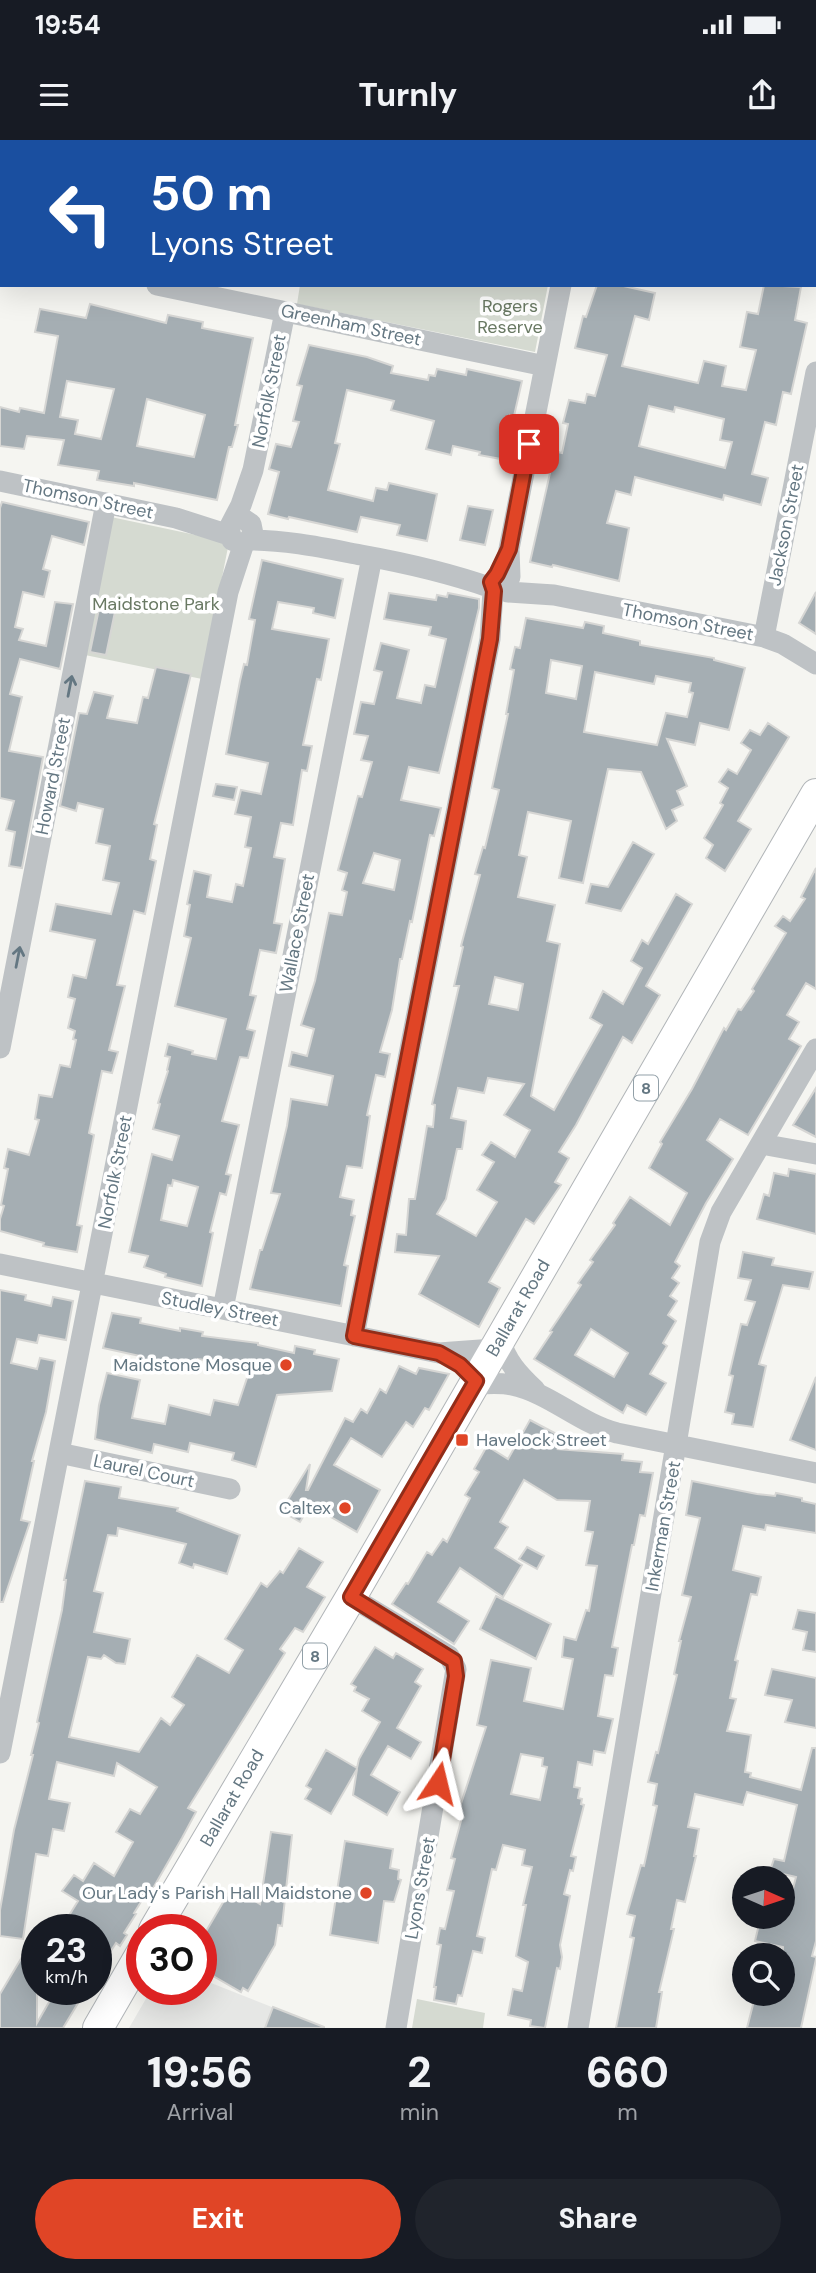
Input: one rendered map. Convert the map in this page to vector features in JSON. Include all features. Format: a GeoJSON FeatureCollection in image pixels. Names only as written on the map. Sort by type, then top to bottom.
{"type":"FeatureCollection","features":[{"type":"Feature","properties":{"kind":"highway","name":"Ballarat Road"},"geometry":{"type":"LineString","coordinates":[[163,1914],[351,1597],[816,794]]}},
{"type":"Feature","properties":{"kind":"highway"},"geometry":{"type":"LineString","coordinates":[[98,2028],[126,1980]]}},
{"type":"Feature","properties":{"kind":"street","name":"Greenham Street"},"geometry":{"type":"LineString","coordinates":[[166,287],[545,366]]}},
{"type":"Feature","properties":{"kind":"street"},"geometry":{"type":"LineString","coordinates":[[354,1336],[561,287]]}},
{"type":"Feature","properties":{"kind":"street","name":"Norfolk Street"},"geometry":{"type":"LineString","coordinates":[[0,1752],[285,312]]}},
{"type":"Feature","properties":{"kind":"street","name":"Jackson Street"},"geometry":{"type":"LineString","coordinates":[[764,637],[816,372]]}},
{"type":"Feature","properties":{"kind":"street","name":"Thomson Street"},"geometry":{"type":"LineString","coordinates":[[0,481],[764,637],[816,664]]}},
{"type":"Feature","properties":{"kind":"street","name":"Howard Street"},"geometry":{"type":"LineString","coordinates":[[0,1048],[106,503]]}},
{"type":"Feature","properties":{"kind":"street","name":"Wallace Street"},"geometry":{"type":"LineString","coordinates":[[223,1309],[372,557]]}},
{"type":"Feature","properties":{"kind":"street","name":"Inkerman Street"},"geometry":{"type":"LineString","coordinates":[[578,2028],[710,1242],[721,1212],[816,1049]]}},
{"type":"Feature","properties":{"kind":"street"},"geometry":{"type":"LineString","coordinates":[[761,1144],[816,1154]]}},
{"type":"Feature","properties":{"kind":"street","name":"Studley Street"},"geometry":{"type":"LineString","coordinates":[[0,1265],[439,1353],[460,1365],[475,1383]]}},
{"type":"Feature","properties":{"kind":"street"},"geometry":{"type":"LineString","coordinates":[[497,1344],[515,1371],[539,1393],[603,1429],[816,1473]]}},
{"type":"Feature","properties":{"kind":"street","name":"Studley Street"},"geometry":{"type":"LineString","coordinates":[[439,1353],[497,1344]]}},
{"type":"Feature","properties":{"kind":"street"},"geometry":{"type":"LineString","coordinates":[[475,1383],[500,1383],[539,1393]]}},
{"type":"Feature","properties":{"kind":"street","name":"Laurel Court"},"geometry":{"type":"LineString","coordinates":[[59,1453],[230,1489]]}},
{"type":"Feature","properties":{"kind":"street","name":"Lyons Street"},"geometry":{"type":"LineString","coordinates":[[351,1597],[449,1656],[456,1669],[396,2028]]}},
{"type":"Feature","properties":{"kind":"shaded area"},"geometry":{"type":"Polygon","coordinates":[[[217,1985],[325,2028],[129,2028],[142,2005],[217,2005],[217,1985]]]}},
{"type":"Feature","properties":{"kind":"green space","name":"Rogers Reserve"},"geometry":{"type":"Polygon","coordinates":[[[300,287],[548,287],[535,352],[297,304],[300,287]]]}},
{"type":"Feature","properties":{"kind":"green space","name":"Maidstone Park"},"geometry":{"type":"Polygon","coordinates":[[[111,517],[229,542],[202,679],[85,655],[111,517]]]}},
{"type":"Feature","properties":{"kind":"green space"},"geometry":{"type":"Polygon","coordinates":[[[417,1999],[485,2013],[483,2028],[412,2028],[417,1999]]]}},
{"type":"Feature","properties":{"kind":"building"},"geometry":{"type":"Polygon","coordinates":[[[596,287],[628,287],[655,293],[649,320],[635,316],[622,366],[698,383],[704,361],[726,366],[722,386],[746,390],[756,350],[740,347],[747,312],[758,314],[764,287],[801,287],[795,320],[807,323],[791,394],[783,392],[776,425],[765,422],[752,474],[768,478],[761,505],[724,495],[723,500],[635,477],[631,495],[616,491],[607,523],[629,528],[619,581],[530,562],[550,473],[545,472],[549,450],[562,453],[568,424],[563,423],[569,400],[585,403],[587,394],[595,396],[607,355],[575,348],[583,316],[586,317],[596,287]],[[649,406],[639,446],[725,468],[732,442],[720,440],[724,419],[675,407],[674,412],[649,406]]]}},
{"type":"Feature","properties":{"kind":"building"},"geometry":{"type":"Polygon","coordinates":[[[90,304],[166,323],[168,315],[203,322],[202,328],[253,338],[235,425],[238,425],[232,447],[229,447],[217,500],[134,483],[134,486],[97,480],[99,471],[58,465],[64,440],[27,436],[24,449],[0,446],[0,407],[19,412],[20,408],[44,413],[58,336],[35,332],[40,309],[86,318],[90,304]],[[67,381],[60,417],[78,420],[75,434],[101,439],[114,389],[67,381]],[[147,399],[137,446],[194,457],[205,415],[147,399]]]}},
{"type":"Feature","properties":{"kind":"building"},"geometry":{"type":"Polygon","coordinates":[[[309,345],[367,357],[393,366],[391,373],[428,380],[429,375],[435,376],[437,369],[466,375],[467,369],[522,381],[514,416],[510,415],[501,459],[453,446],[451,455],[426,449],[434,421],[391,410],[394,401],[347,390],[335,443],[340,444],[328,490],[373,501],[376,488],[387,490],[389,483],[437,494],[427,541],[397,535],[400,525],[361,517],[357,532],[268,514],[279,472],[269,469],[276,444],[291,447],[299,422],[293,421],[302,386],[297,385],[309,345]]]}},
{"type":"Feature","properties":{"kind":"building"},"geometry":{"type":"Polygon","coordinates":[[[2,502],[89,522],[84,545],[52,536],[43,569],[50,571],[44,597],[23,592],[15,627],[23,629],[19,640],[46,646],[55,602],[73,604],[60,669],[20,659],[10,694],[22,697],[9,751],[43,757],[22,868],[9,866],[15,832],[6,830],[14,801],[0,798],[2,502]]]}},
{"type":"Feature","properties":{"kind":"building"},"geometry":{"type":"Polygon","coordinates":[[[468,506],[493,510],[485,545],[460,540],[468,506]]]}},
{"type":"Feature","properties":{"kind":"building"},"geometry":{"type":"Polygon","coordinates":[[[262,560],[343,579],[335,618],[313,613],[314,608],[278,602],[272,629],[329,639],[321,680],[317,679],[303,745],[312,746],[307,771],[302,770],[293,825],[281,823],[274,857],[285,859],[274,923],[282,924],[276,953],[260,950],[250,995],[256,996],[247,1029],[255,1031],[248,1058],[240,1057],[222,1121],[239,1125],[226,1174],[231,1175],[226,1195],[220,1193],[210,1232],[213,1233],[202,1286],[165,1277],[166,1274],[144,1267],[148,1256],[129,1252],[152,1154],[172,1160],[179,1136],[153,1129],[168,1071],[170,1057],[165,1056],[168,1044],[193,1051],[192,1054],[216,1059],[226,1019],[175,1006],[191,938],[184,936],[194,871],[211,875],[207,897],[232,902],[236,884],[243,886],[251,848],[245,847],[251,817],[235,814],[241,790],[261,794],[268,763],[226,754],[255,620],[249,619],[262,560]],[[173,1180],[172,1186],[168,1185],[161,1220],[187,1226],[198,1187],[173,1180]]]}},
{"type":"Feature","properties":{"kind":"building"},"geometry":{"type":"Polygon","coordinates":[[[816,592],[816,634],[799,623],[816,592]]]}},
{"type":"Feature","properties":{"kind":"building"},"geometry":{"type":"Polygon","coordinates":[[[389,593],[436,600],[437,595],[447,597],[448,593],[479,599],[439,773],[409,767],[401,800],[441,808],[434,836],[430,835],[412,922],[410,921],[400,959],[392,1010],[380,1052],[390,1054],[385,1077],[376,1075],[367,1115],[370,1116],[362,1168],[347,1166],[340,1197],[354,1200],[351,1215],[355,1216],[344,1265],[348,1266],[341,1306],[250,1289],[260,1250],[280,1194],[271,1193],[291,1099],[327,1105],[333,1076],[289,1066],[292,1052],[307,1056],[314,1029],[301,1025],[315,981],[329,913],[342,915],[347,892],[342,890],[347,873],[338,870],[358,796],[362,797],[372,762],[361,760],[368,736],[354,734],[361,702],[374,704],[382,672],[374,670],[381,643],[409,650],[397,698],[421,703],[425,685],[435,687],[446,639],[429,635],[431,627],[384,619],[389,593]],[[374,853],[363,883],[394,890],[400,860],[374,853]]]}},
{"type":"Feature","properties":{"kind":"building"},"geometry":{"type":"Polygon","coordinates":[[[100,604],[116,607],[106,655],[90,652],[100,604]]]}},
{"type":"Feature","properties":{"kind":"building"},"geometry":{"type":"Polygon","coordinates":[[[526,618],[583,628],[585,622],[604,626],[603,633],[640,641],[640,645],[714,658],[745,668],[729,730],[700,723],[695,745],[667,739],[687,786],[677,791],[683,805],[672,810],[677,821],[666,829],[641,772],[608,769],[583,883],[559,878],[571,821],[528,812],[519,855],[527,857],[518,897],[555,905],[547,941],[560,944],[531,1096],[554,1110],[602,1025],[590,1018],[603,991],[623,1004],[642,968],[631,961],[642,940],[648,944],[676,894],[692,904],[646,986],[660,995],[632,1043],[623,1037],[559,1152],[569,1158],[555,1182],[561,1185],[534,1224],[526,1219],[489,1282],[500,1288],[479,1327],[419,1294],[439,1256],[395,1252],[397,1234],[406,1235],[409,1199],[415,1199],[427,1126],[433,1127],[435,1105],[432,1104],[459,986],[454,986],[463,947],[461,946],[480,875],[475,874],[483,847],[485,848],[499,790],[492,788],[508,714],[514,670],[510,669],[515,647],[520,648],[526,618]],[[551,660],[546,693],[576,699],[582,666],[551,660]],[[595,672],[584,732],[657,745],[666,713],[687,717],[693,693],[689,692],[691,683],[656,676],[654,684],[595,672]],[[495,977],[489,1004],[518,1010],[523,984],[495,977]],[[488,1078],[484,1093],[458,1088],[451,1118],[466,1121],[462,1149],[457,1149],[446,1199],[437,1214],[476,1236],[497,1202],[477,1190],[494,1162],[482,1155],[491,1142],[515,1157],[530,1130],[504,1115],[524,1084],[488,1078]]]}},
{"type":"Feature","properties":{"kind":"building"},"geometry":{"type":"Polygon","coordinates":[[[156,667],[191,674],[154,824],[157,825],[150,859],[156,861],[145,914],[134,911],[117,985],[125,986],[109,1050],[118,1052],[112,1073],[102,1071],[89,1133],[94,1135],[77,1225],[82,1226],[77,1252],[43,1246],[44,1243],[0,1231],[4,1206],[1,1205],[8,1169],[4,1168],[8,1149],[29,1155],[39,1120],[35,1119],[39,1095],[52,1097],[60,1065],[70,1067],[76,1040],[73,1039],[75,1031],[68,1028],[75,999],[68,997],[73,975],[86,978],[95,940],[50,931],[56,904],[111,914],[119,883],[103,880],[110,846],[96,843],[103,809],[78,803],[76,811],[60,806],[79,713],[87,714],[94,692],[113,696],[107,718],[137,723],[143,697],[148,698],[156,667]]]}},
{"type":"Feature","properties":{"kind":"building"},"geometry":{"type":"Polygon","coordinates":[[[768,723],[789,737],[738,821],[751,829],[725,871],[706,858],[713,845],[704,838],[723,805],[720,803],[728,788],[719,782],[728,769],[737,774],[751,750],[741,743],[750,730],[760,735],[768,723]]]}},
{"type":"Feature","properties":{"kind":"building"},"geometry":{"type":"Polygon","coordinates":[[[216,784],[237,787],[234,800],[213,796],[216,784]]]}},
{"type":"Feature","properties":{"kind":"building"},"geometry":{"type":"Polygon","coordinates":[[[633,842],[654,854],[621,911],[586,903],[591,884],[608,887],[633,842]]]}},
{"type":"Feature","properties":{"kind":"building"},"geometry":{"type":"Polygon","coordinates":[[[816,868],[816,989],[806,983],[787,1015],[799,1022],[789,1039],[801,1046],[748,1135],[720,1119],[707,1140],[733,1159],[675,1262],[680,1266],[672,1278],[679,1283],[670,1296],[677,1301],[668,1315],[676,1321],[663,1343],[667,1346],[650,1374],[666,1383],[646,1415],[627,1405],[623,1413],[534,1359],[581,1285],[578,1283],[593,1262],[590,1260],[615,1225],[613,1223],[630,1197],[670,1225],[687,1193],[649,1168],[662,1144],[660,1142],[724,1028],[726,1030],[738,1009],[741,1010],[754,991],[752,989],[786,933],[775,926],[783,916],[790,921],[805,899],[801,897],[816,868]],[[591,1329],[575,1355],[614,1377],[628,1353],[591,1329]]]}},
{"type":"Feature","properties":{"kind":"building"},"geometry":{"type":"Polygon","coordinates":[[[816,1088],[816,1137],[793,1125],[816,1088]]]}},
{"type":"Feature","properties":{"kind":"building"},"geometry":{"type":"Polygon","coordinates":[[[789,1169],[816,1174],[816,1234],[757,1219],[764,1194],[769,1196],[774,1173],[788,1176],[789,1169]]]}},
{"type":"Feature","properties":{"kind":"building"},"geometry":{"type":"Polygon","coordinates":[[[743,1252],[774,1258],[772,1265],[813,1272],[809,1289],[783,1285],[759,1364],[766,1366],[753,1427],[732,1424],[734,1414],[725,1412],[733,1376],[729,1375],[741,1324],[747,1325],[755,1302],[745,1300],[751,1280],[738,1278],[743,1252]]]}},
{"type":"Feature","properties":{"kind":"building"},"geometry":{"type":"Polygon","coordinates":[[[0,1290],[26,1295],[25,1300],[51,1306],[53,1297],[73,1301],[66,1340],[39,1335],[37,1343],[17,1339],[11,1363],[37,1369],[40,1358],[55,1361],[21,1520],[30,1522],[3,1602],[0,1602],[0,1290]]]}},
{"type":"Feature","properties":{"kind":"building"},"geometry":{"type":"Polygon","coordinates":[[[112,1313],[141,1318],[140,1323],[180,1331],[180,1328],[203,1332],[202,1336],[258,1343],[294,1353],[295,1346],[315,1350],[314,1354],[339,1359],[332,1391],[277,1395],[256,1467],[232,1460],[234,1453],[190,1443],[188,1452],[154,1444],[152,1453],[95,1439],[99,1405],[107,1373],[140,1380],[132,1418],[165,1424],[169,1405],[210,1415],[214,1400],[238,1405],[249,1372],[220,1367],[222,1362],[198,1359],[196,1370],[168,1364],[167,1368],[139,1361],[140,1356],[103,1348],[112,1313]]]}},
{"type":"Feature","properties":{"kind":"building"},"geometry":{"type":"Polygon","coordinates":[[[399,1366],[416,1374],[419,1368],[449,1374],[429,1410],[425,1408],[413,1427],[406,1422],[382,1457],[351,1438],[334,1465],[380,1490],[357,1532],[310,1505],[300,1522],[281,1511],[310,1464],[308,1490],[345,1418],[353,1422],[361,1409],[367,1413],[380,1389],[386,1393],[399,1366]]]}},
{"type":"Feature","properties":{"kind":"building"},"geometry":{"type":"Polygon","coordinates":[[[816,1377],[816,1450],[790,1440],[816,1377]]]}},
{"type":"Feature","properties":{"kind":"building"},"geometry":{"type":"Polygon","coordinates":[[[530,1420],[564,1438],[558,1449],[623,1454],[622,1460],[642,1462],[640,1472],[653,1473],[645,1516],[640,1515],[632,1545],[612,1647],[618,1648],[613,1676],[605,1675],[598,1716],[613,1719],[605,1753],[594,1751],[592,1765],[578,1762],[574,1787],[580,1788],[578,1798],[582,1799],[581,1804],[584,1805],[571,1856],[576,1857],[573,1871],[570,1870],[564,1894],[570,1896],[560,1945],[560,1969],[557,1968],[545,2028],[530,2026],[531,2020],[508,2015],[513,1989],[522,1991],[528,1962],[516,1956],[526,1905],[523,1905],[532,1867],[522,1865],[525,1850],[503,1845],[496,1870],[492,1869],[477,1936],[485,1938],[482,1953],[473,1951],[462,1996],[458,1995],[456,2004],[434,2000],[441,1945],[437,1944],[440,1928],[445,1929],[454,1891],[447,1890],[455,1859],[451,1858],[462,1817],[457,1816],[486,1727],[477,1725],[491,1660],[531,1668],[524,1701],[563,1709],[573,1659],[562,1657],[564,1637],[576,1640],[586,1610],[589,1611],[597,1566],[586,1565],[593,1532],[585,1531],[590,1501],[557,1500],[524,1480],[500,1522],[508,1527],[495,1548],[522,1565],[503,1597],[460,1568],[438,1602],[469,1621],[454,1644],[392,1604],[406,1583],[408,1584],[427,1552],[432,1555],[443,1539],[447,1542],[470,1498],[465,1495],[479,1472],[474,1469],[487,1446],[508,1459],[530,1420]],[[521,1754],[511,1794],[540,1800],[547,1767],[542,1766],[543,1758],[521,1754]]]}},
{"type":"Feature","properties":{"kind":"building"},"geometry":{"type":"Polygon","coordinates":[[[85,1481],[121,1487],[119,1498],[178,1508],[177,1511],[240,1535],[227,1574],[194,1564],[193,1568],[179,1563],[186,1544],[118,1528],[117,1536],[108,1535],[94,1591],[103,1593],[94,1632],[130,1639],[125,1664],[116,1663],[104,1655],[101,1659],[88,1657],[69,1737],[139,1752],[161,1718],[170,1725],[184,1705],[172,1697],[197,1655],[229,1673],[243,1650],[225,1639],[261,1583],[267,1587],[280,1571],[283,1573],[299,1548],[323,1562],[307,1587],[325,1597],[303,1632],[295,1628],[280,1649],[285,1653],[188,1808],[196,1812],[182,1838],[152,1890],[149,1889],[134,1913],[136,1914],[126,1914],[126,1937],[120,1946],[116,1943],[112,1949],[112,1914],[70,1914],[78,1901],[62,1891],[74,1875],[83,1881],[94,1863],[114,1876],[133,1842],[116,1832],[130,1809],[140,1814],[157,1787],[117,1763],[114,1776],[57,1762],[49,1799],[70,1803],[64,1831],[53,1829],[48,1856],[36,1854],[27,1914],[21,1914],[21,1939],[0,1936],[0,1910],[14,1830],[33,1755],[39,1723],[37,1722],[62,1610],[64,1580],[85,1481]]]}},
{"type":"Feature","properties":{"kind":"building"},"geometry":{"type":"Polygon","coordinates":[[[692,1481],[757,1494],[775,1496],[776,1493],[816,1504],[816,1533],[766,1525],[765,1530],[743,1526],[733,1570],[761,1577],[757,1595],[751,1594],[735,1660],[738,1661],[730,1698],[736,1699],[727,1731],[751,1735],[745,1772],[751,1773],[750,1777],[801,1790],[812,1748],[816,1748],[816,1941],[812,1956],[816,1959],[801,2028],[747,2028],[753,2006],[795,2006],[795,1943],[755,1941],[758,1929],[795,1929],[795,1866],[772,1866],[774,1859],[784,1861],[797,1805],[747,1792],[743,1805],[695,1794],[688,1827],[699,1829],[696,1856],[685,1902],[677,1900],[671,1929],[674,1929],[659,1992],[662,1992],[656,2028],[616,2028],[634,1938],[630,1937],[635,1916],[627,1914],[641,1865],[644,1866],[657,1806],[653,1805],[657,1784],[648,1782],[677,1675],[674,1674],[679,1641],[691,1597],[682,1595],[700,1518],[686,1515],[692,1481]]]}},
{"type":"Feature","properties":{"kind":"building"},"geometry":{"type":"Polygon","coordinates":[[[527,1547],[544,1556],[537,1569],[519,1559],[527,1547]]]}},
{"type":"Feature","properties":{"kind":"building"},"geometry":{"type":"Polygon","coordinates":[[[496,1596],[551,1624],[536,1659],[480,1629],[496,1596]]]}},
{"type":"Feature","properties":{"kind":"building"},"geometry":{"type":"Polygon","coordinates":[[[798,1610],[816,1613],[816,1652],[803,1650],[807,1632],[793,1629],[798,1610]]]}},
{"type":"Feature","properties":{"kind":"building"},"geometry":{"type":"Polygon","coordinates":[[[375,1647],[393,1658],[396,1653],[423,1669],[415,1682],[421,1686],[397,1728],[421,1742],[411,1759],[388,1746],[371,1775],[400,1792],[387,1815],[353,1795],[357,1769],[331,1814],[305,1799],[311,1789],[306,1786],[326,1750],[357,1768],[359,1759],[380,1722],[362,1711],[369,1699],[354,1691],[356,1687],[351,1684],[375,1647]]]}},
{"type":"Feature","properties":{"kind":"building"},"geometry":{"type":"Polygon","coordinates":[[[772,1669],[816,1678],[816,1728],[785,1722],[792,1700],[765,1695],[772,1669]]]}},
{"type":"Feature","properties":{"kind":"building"},"geometry":{"type":"Polygon","coordinates":[[[271,1832],[292,1835],[282,1926],[278,1925],[275,1945],[248,1991],[243,1988],[241,1992],[217,1978],[216,1914],[232,1887],[260,1904],[271,1832]]]}},
{"type":"Feature","properties":{"kind":"building","name":"Our Lady's Parish Hall Maidstone"},"geometry":{"type":"Polygon","coordinates":[[[345,1841],[393,1849],[390,1868],[399,1870],[398,1879],[401,1880],[394,1902],[384,1901],[378,1943],[330,1935],[345,1841]]]}},
{"type":"Feature","properties":{"kind":"building"},"geometry":{"type":"Polygon","coordinates":[[[21,1959],[21,2005],[37,2005],[37,2023],[47,2005],[77,2005],[63,2028],[0,2028],[0,1994],[21,1959]]]}},
{"type":"Feature","properties":{"kind":"building"},"geometry":{"type":"Polygon","coordinates":[[[273,2007],[324,2027],[324,2028],[265,2028],[273,2007]]]}},
{"type":"Feature","properties":{"kind":"place","name":"Maidstone Mosque"},"geometry":{"type":"Point","coordinates":[286,1365]}},
{"type":"Feature","properties":{"kind":"place","name":"Havelock Street"},"geometry":{"type":"Point","coordinates":[462,1440]}},
{"type":"Feature","properties":{"kind":"place","name":"Caltex"},"geometry":{"type":"Point","coordinates":[345,1508]}},
{"type":"Feature","properties":{"kind":"place","name":"Our Lady's Parish Hall Maidstone"},"geometry":{"type":"Point","coordinates":[366,1893]}},
{"type":"Feature","properties":{"kind":"route"},"geometry":{"type":"LineString","coordinates":[[438,1783],[456,1676],[454,1661],[351,1597],[476,1381],[460,1365],[439,1353],[354,1336],[490,639],[494,591],[491,582],[509,549],[529,444]]}}]}
